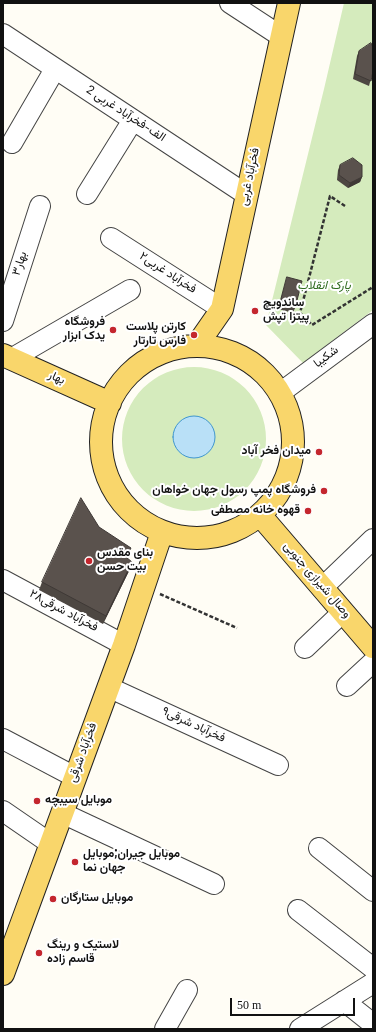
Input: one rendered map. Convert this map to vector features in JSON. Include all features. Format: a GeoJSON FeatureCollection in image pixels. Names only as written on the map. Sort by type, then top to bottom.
{"type":"FeatureCollection","features":[{"type":"Feature","properties":{"kind":"main road","name":"فخرآباد غربی"},"geometry":{"type":"LineString","coordinates":[[197,345],[222,309],[290,3]]}},
{"type":"Feature","properties":{"kind":"main road"},"geometry":{"type":"LineString","coordinates":[[197,345],[222,348],[245,358],[265,373],[280,393],[290,416],[293,440],[293,452],[288,474],[278,494],[260,515],[248,524],[217,537],[180,537],[162,532],[144,522],[128,509],[113,489],[106,474],[102,454],[101,441],[105,416],[110,403],[130,373],[150,358],[173,348],[197,345]]}},
{"type":"Feature","properties":{"kind":"main road","name":"بهار"},"geometry":{"type":"LineString","coordinates":[[9,362],[110,403]]}},
{"type":"Feature","properties":{"kind":"main road","name":"وصال شیرازی جنوبی"},"geometry":{"type":"LineString","coordinates":[[260,515],[373,647]]}},
{"type":"Feature","properties":{"kind":"main road","name":"فخرآباد شرقی"},"geometry":{"type":"LineString","coordinates":[[5,961],[51,844],[124,645],[162,532]]}},
{"type":"Feature","properties":{"kind":"street"},"geometry":{"type":"LineString","coordinates":[[230,3],[282,38]]}},
{"type":"Feature","properties":{"kind":"street","name":"2 الف-فخرآباد غربی"},"geometry":{"type":"LineString","coordinates":[[3,34],[247,195]]}},
{"type":"Feature","properties":{"kind":"street"},"geometry":{"type":"LineString","coordinates":[[12,143],[55,69]]}},
{"type":"Feature","properties":{"kind":"street"},"geometry":{"type":"LineString","coordinates":[[87,194],[133,120]]}},
{"type":"Feature","properties":{"kind":"street","name":"بهار۳"},"geometry":{"type":"LineString","coordinates":[[3,321],[40,206]]}},
{"type":"Feature","properties":{"kind":"street","name":"۲فخرآباد غربی"},"geometry":{"type":"LineString","coordinates":[[111,238],[222,309]]}},
{"type":"Feature","properties":{"kind":"street"},"geometry":{"type":"LineString","coordinates":[[9,362],[130,290]]}},
{"type":"Feature","properties":{"kind":"street","name":"شکیبا"},"geometry":{"type":"LineString","coordinates":[[280,393],[373,324]]}},
{"type":"Feature","properties":{"kind":"street"},"geometry":{"type":"LineString","coordinates":[[322,588],[373,539]]}},
{"type":"Feature","properties":{"kind":"street","name":"فخرآباد شرقی۲۸"},"geometry":{"type":"LineString","coordinates":[[3,580],[124,645]]}},
{"type":"Feature","properties":{"kind":"street"},"geometry":{"type":"LineString","coordinates":[[305,648],[343,612]]}},
{"type":"Feature","properties":{"kind":"street"},"geometry":{"type":"LineString","coordinates":[[347,686],[373,662]]}},
{"type":"Feature","properties":{"kind":"street","name":"فخرآباد شرقی۹"},"geometry":{"type":"LineString","coordinates":[[108,687],[278,766]]}},
{"type":"Feature","properties":{"kind":"street"},"geometry":{"type":"LineString","coordinates":[[3,739],[75,777]]}},
{"type":"Feature","properties":{"kind":"street"},"geometry":{"type":"LineString","coordinates":[[3,811],[51,844]]}},
{"type":"Feature","properties":{"kind":"street"},"geometry":{"type":"LineString","coordinates":[[62,812],[214,884]]}},
{"type":"Feature","properties":{"kind":"street"},"geometry":{"type":"LineString","coordinates":[[319,848],[373,891]]}},
{"type":"Feature","properties":{"kind":"street"},"geometry":{"type":"LineString","coordinates":[[298,910],[373,968]]}},
{"type":"Feature","properties":{"kind":"street"},"geometry":{"type":"LineString","coordinates":[[300,1029],[373,983]]}},
{"type":"Feature","properties":{"kind":"street"},"geometry":{"type":"LineString","coordinates":[[165,1029],[188,990]]}},
{"type":"Feature","properties":{"kind":"street"},"geometry":{"type":"LineString","coordinates":[[344,1001],[373,1024]]}},
{"type":"Feature","properties":{"kind":"path"},"geometry":{"type":"LineString","coordinates":[[345,206],[330,196],[300,314],[312,325],[373,287]]}},
{"type":"Feature","properties":{"kind":"path"},"geometry":{"type":"LineString","coordinates":[[143,587],[237,628]]}},
{"type":"Feature","properties":{"kind":"green space","name":"پارک انقلاب"},"geometry":{"type":"Polygon","coordinates":[[[344,3],[373,3],[373,310],[303,363],[266,325],[344,3]]]}},
{"type":"Feature","properties":{"kind":"green space"},"geometry":{"type":"Polygon","coordinates":[[[187,367],[201,367],[222,372],[240,383],[250,393],[261,411],[265,425],[265,453],[261,467],[250,485],[240,495],[222,506],[201,511],[187,511],[166,506],[148,495],[138,485],[127,467],[122,446],[122,432],[127,411],[138,393],[148,383],[166,372],[187,367]]]}},
{"type":"Feature","properties":{"kind":"water"},"geometry":{"type":"Polygon","coordinates":[[[194,416],[209,422],[215,437],[209,452],[194,458],[179,452],[173,437],[179,422],[194,416]]]}},
{"type":"Feature","properties":{"kind":"building"},"geometry":{"type":"Polygon","coordinates":[[[371,43],[373,47],[373,71],[371,81],[355,74],[359,51],[371,43]]]}},
{"type":"Feature","properties":{"kind":"building"},"geometry":{"type":"Polygon","coordinates":[[[353,158],[362,165],[362,177],[350,183],[339,175],[340,165],[353,158]]]}},
{"type":"Feature","properties":{"kind":"building"},"geometry":{"type":"Polygon","coordinates":[[[287,277],[302,281],[295,308],[280,304],[287,277]]]}},
{"type":"Feature","properties":{"kind":"building","name":"بنای مقدس بیت حسن"},"geometry":{"type":"Polygon","coordinates":[[[81,498],[99,527],[131,548],[126,557],[132,562],[106,616],[42,582],[81,498]]]}},
{"type":"Feature","properties":{"kind":"place","name":"ساندویچ پیتزا تپش"},"geometry":{"type":"Point","coordinates":[255,311]}},
{"type":"Feature","properties":{"kind":"place","name":"فروشگاه یدک ابزار"},"geometry":{"type":"Point","coordinates":[113,330]}},
{"type":"Feature","properties":{"kind":"place","name":"کارتن پلاست فارس تارتار"},"geometry":{"type":"Point","coordinates":[194,335]}},
{"type":"Feature","properties":{"kind":"place","name":"میدان فخر آباد"},"geometry":{"type":"Point","coordinates":[319,452]}},
{"type":"Feature","properties":{"kind":"place","name":"فروشگاه پمپ رسول جهان خواهان"},"geometry":{"type":"Point","coordinates":[324,491]}},
{"type":"Feature","properties":{"kind":"place","name":"قهوه خانه مصطفی"},"geometry":{"type":"Point","coordinates":[308,511]}},
{"type":"Feature","properties":{"kind":"place","name":"بنای مقدس بیت حسن"},"geometry":{"type":"Point","coordinates":[89,561]}},
{"type":"Feature","properties":{"kind":"place","name":"موبایل سیبچه"},"geometry":{"type":"Point","coordinates":[37,801]}},
{"type":"Feature","properties":{"kind":"place","name":"موبایل جیران;موبایل جهان نما"},"geometry":{"type":"Point","coordinates":[75,862]}},
{"type":"Feature","properties":{"kind":"place","name":"موبایل ستارگان"},"geometry":{"type":"Point","coordinates":[53,899]}},
{"type":"Feature","properties":{"kind":"place","name":"لاستیک و رینگ قاسم زاده"},"geometry":{"type":"Point","coordinates":[39,953]}}]}
